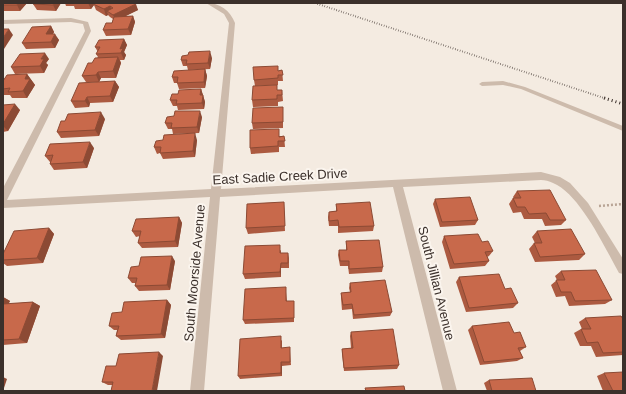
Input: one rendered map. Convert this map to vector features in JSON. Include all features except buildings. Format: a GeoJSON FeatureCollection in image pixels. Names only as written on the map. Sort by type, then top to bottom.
{"type":"FeatureCollection","features":[{"type":"Feature","properties":{"kind":"street","name":"South Moorside Avenue"},"geometry":{"type":"LineString","coordinates":[[196,391],[232,23],[230,15],[222,8],[209,3]]}},
{"type":"Feature","properties":{"kind":"street"},"geometry":{"type":"LineString","coordinates":[[3,22],[71,20],[86,23],[88,27],[88,32],[3,198]]}},
{"type":"Feature","properties":{"kind":"street","name":"East Sadie Creek Drive"},"geometry":{"type":"LineString","coordinates":[[3,204],[541,176],[558,180],[573,192],[582,202],[623,270]]}},
{"type":"Feature","properties":{"kind":"street","name":"South Jillian Avenue"},"geometry":{"type":"LineString","coordinates":[[397,183],[450,391]]}},
{"type":"Feature","properties":{"kind":"lane"},"geometry":{"type":"LineString","coordinates":[[482,84],[503,83],[523,88],[623,129]]}},
{"type":"Feature","properties":{"kind":"path"},"geometry":{"type":"LineString","coordinates":[[598,206],[623,204]]}},
{"type":"Feature","properties":{"kind":"railway"},"geometry":{"type":"LineString","coordinates":[[315,3],[607,99]]}},
{"type":"Feature","properties":{"kind":"railway"},"geometry":{"type":"LineString","coordinates":[[604,98],[623,104]]}}]}
